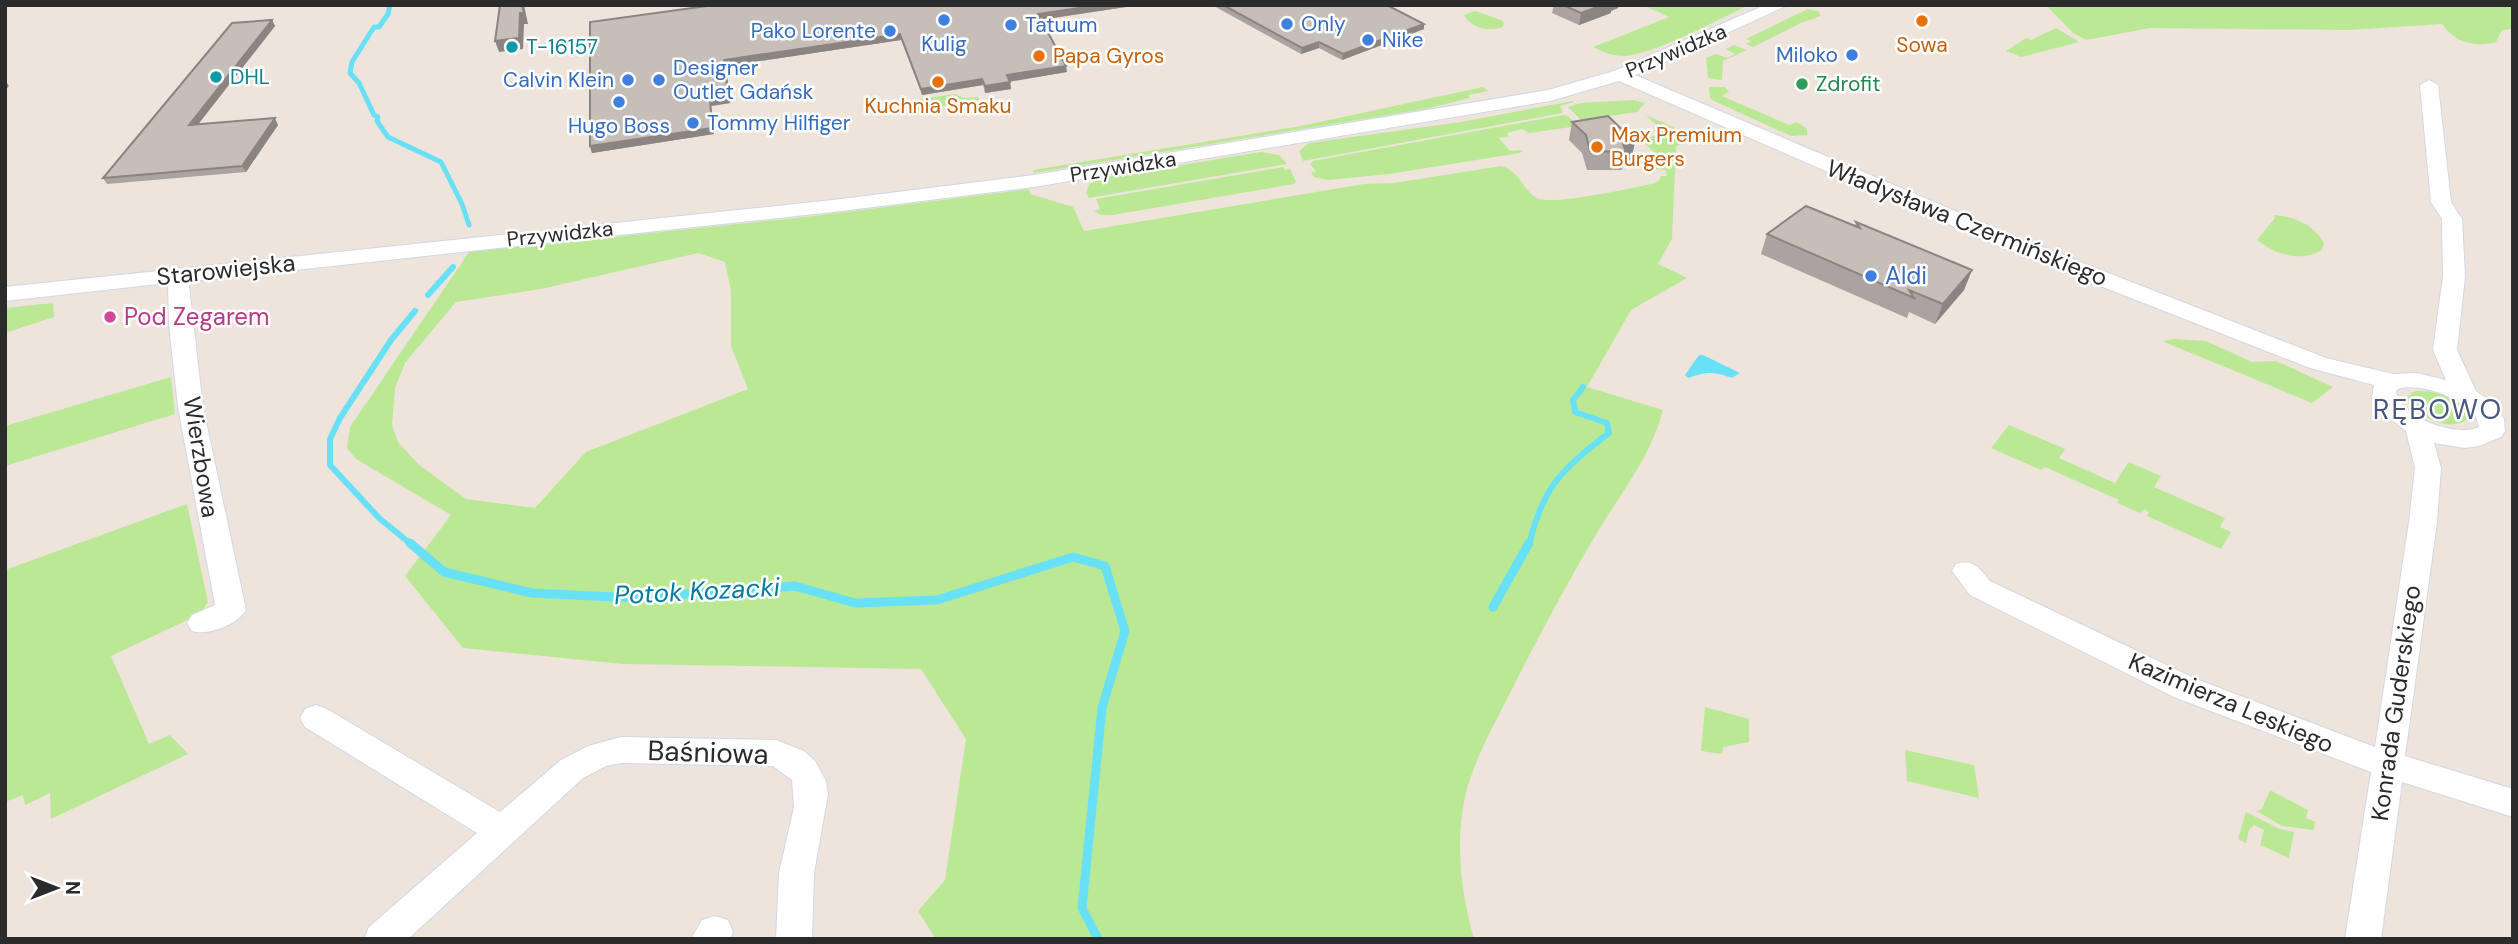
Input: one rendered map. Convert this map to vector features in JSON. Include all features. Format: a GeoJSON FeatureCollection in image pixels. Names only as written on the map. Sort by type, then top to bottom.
{"type":"FeatureCollection","features":[{"type":"Feature","properties":{"kind":"street","name":"Przywidzka"},"geometry":{"type":"LineString","coordinates":[[446,246],[846,204],[1034,181],[1550,95],[1620,75],[1780,5]]}},
{"type":"Feature","properties":{"kind":"street","name":"Władysława Czermińskiego"},"geometry":{"type":"LineString","coordinates":[[1620,75],[1943,215],[2318,363],[2342,379],[2388,390]]}},
{"type":"Feature","properties":{"kind":"street"},"geometry":{"type":"LineString","coordinates":[[2422,381],[2445,349],[2454,276],[2452,219],[2441,202],[2429,85]]}},
{"type":"Feature","properties":{"kind":"street","name":"Starowiejska"},"geometry":{"type":"LineString","coordinates":[[5,295],[446,246]]}},
{"type":"Feature","properties":{"kind":"street","name":"Wierzbowa"},"geometry":{"type":"LineString","coordinates":[[187,274],[178,285],[180,319],[206,499],[231,610],[202,623]]}},
{"type":"Feature","properties":{"kind":"street"},"geometry":{"type":"LineString","coordinates":[[2445,349],[2466,396]]}},
{"type":"Feature","properties":{"kind":"street"},"geometry":{"type":"LineString","coordinates":[[2422,381],[2466,396],[2501,426],[2484,437],[2472,439],[2456,439],[2418,428],[2402,418],[2388,390],[2422,381]]}},
{"type":"Feature","properties":{"kind":"street","name":"Konrada Guderskiego"},"geometry":{"type":"LineString","coordinates":[[2363,939],[2423,522],[2428,468],[2418,428]]}},
{"type":"Feature","properties":{"kind":"street"},"geometry":{"type":"LineString","coordinates":[[2428,468],[2445,455],[2456,439]]}},
{"type":"Feature","properties":{"kind":"street","name":"Kazimierza Leskiego"},"geometry":{"type":"LineString","coordinates":[[1966,571],[1980,588],[2185,688],[2386,765],[2513,803]]}},
{"type":"Feature","properties":{"kind":"street"},"geometry":{"type":"LineString","coordinates":[[316,718],[501,830]]}},
{"type":"Feature","properties":{"kind":"street","name":"Baśniowa"},"geometry":{"type":"LineString","coordinates":[[382,939],[572,769],[599,755],[621,750],[776,753],[793,758],[808,774],[813,790],[810,815],[799,854],[794,939]]}},
{"type":"Feature","properties":{"kind":"green space"},"geometry":{"type":"Polygon","coordinates":[[[1643,5],[1749,5],[1652,50],[1624,56],[1593,47],[1669,17],[1643,5]]]}},
{"type":"Feature","properties":{"kind":"green space"},"geometry":{"type":"Polygon","coordinates":[[[2046,5],[2513,5],[2513,29],[2502,30],[2496,42],[2488,44],[2473,44],[2459,39],[2442,24],[2349,30],[2150,28],[2086,40],[2073,33],[2046,5]]]}},
{"type":"Feature","properties":{"kind":"green space"},"geometry":{"type":"Polygon","coordinates":[[[1808,9],[1818,11],[1821,16],[1753,47],[1746,44],[1751,41],[1746,39],[1808,9]]]}},
{"type":"Feature","properties":{"kind":"green space"},"geometry":{"type":"Polygon","coordinates":[[[1475,11],[1501,20],[1503,27],[1487,29],[1476,26],[1464,15],[1475,11]]]}},
{"type":"Feature","properties":{"kind":"green space"},"geometry":{"type":"Polygon","coordinates":[[[2056,28],[2079,42],[2021,57],[2006,51],[2026,38],[2031,40],[2056,28]]]}},
{"type":"Feature","properties":{"kind":"green space"},"geometry":{"type":"Polygon","coordinates":[[[1734,45],[1747,50],[1723,61],[1722,80],[1708,78],[1706,58],[1716,54],[1727,58],[1735,54],[1726,49],[1734,45]]]}},
{"type":"Feature","properties":{"kind":"green space"},"geometry":{"type":"Polygon","coordinates":[[[1483,87],[1488,91],[1425,109],[1034,173],[1033,170],[1301,126],[1483,87]]]}},
{"type":"Feature","properties":{"kind":"green space"},"geometry":{"type":"Polygon","coordinates":[[[1709,87],[1725,87],[1729,92],[1722,96],[1789,125],[1797,122],[1807,129],[1807,135],[1791,136],[1712,100],[1709,87]]]}},
{"type":"Feature","properties":{"kind":"green space"},"geometry":{"type":"Polygon","coordinates":[[[954,94],[965,98],[978,97],[979,100],[913,111],[909,101],[954,94]]]}},
{"type":"Feature","properties":{"kind":"green space"},"geometry":{"type":"Polygon","coordinates":[[[1633,100],[1645,103],[1637,112],[1581,120],[1568,107],[1581,103],[1633,100]]]}},
{"type":"Feature","properties":{"kind":"green space"},"geometry":{"type":"Polygon","coordinates":[[[1574,102],[1560,106],[1563,113],[1303,161],[1299,151],[1309,143],[1461,122],[1574,102]]]}},
{"type":"Feature","properties":{"kind":"green space"},"geometry":{"type":"Polygon","coordinates":[[[1646,115],[1702,140],[1676,146],[1672,239],[1658,264],[1687,278],[1631,310],[1587,387],[1663,410],[1651,443],[1552,612],[1490,732],[1473,771],[1462,815],[1460,850],[1463,886],[1474,939],[936,939],[918,911],[945,880],[966,739],[921,669],[623,664],[463,648],[405,576],[451,515],[356,459],[347,448],[350,427],[469,252],[805,217],[1029,189],[1030,194],[1073,207],[1084,231],[1364,184],[1394,183],[1501,166],[1512,171],[1537,198],[1558,200],[1651,184],[1659,181],[1661,176],[1667,176],[1665,170],[1656,169],[1651,164],[1659,157],[1641,140],[1635,140],[1659,135],[1654,130],[1660,128],[1646,115]],[[698,253],[541,289],[456,302],[405,363],[395,388],[392,425],[398,442],[419,465],[466,499],[535,508],[586,452],[748,389],[731,346],[731,291],[725,262],[698,253]]]}},
{"type":"Feature","properties":{"kind":"green space"},"geometry":{"type":"Polygon","coordinates":[[[1568,116],[1578,126],[1529,133],[1522,129],[1507,133],[1509,137],[1499,138],[1510,151],[1524,150],[1520,153],[1389,174],[1328,180],[1314,177],[1311,173],[1316,171],[1310,164],[1313,161],[1568,116]]]}},
{"type":"Feature","properties":{"kind":"green space"},"geometry":{"type":"Polygon","coordinates":[[[1261,152],[1279,155],[1287,164],[1089,198],[1086,193],[1089,184],[1102,178],[1261,152]]]}},
{"type":"Feature","properties":{"kind":"green space"},"geometry":{"type":"Polygon","coordinates":[[[1283,167],[1285,170],[1290,169],[1296,182],[1294,184],[1113,215],[1101,215],[1094,211],[1100,209],[1096,199],[1283,167]]]}},
{"type":"Feature","properties":{"kind":"green space"},"geometry":{"type":"Polygon","coordinates":[[[2274,215],[2289,217],[2309,226],[2324,243],[2322,250],[2305,256],[2288,255],[2257,240],[2275,218],[2274,215]]]}},
{"type":"Feature","properties":{"kind":"green space"},"geometry":{"type":"Polygon","coordinates":[[[53,303],[54,317],[5,333],[5,308],[53,303]]]}},
{"type":"Feature","properties":{"kind":"green space"},"geometry":{"type":"Polygon","coordinates":[[[2162,341],[2206,341],[2252,362],[2276,361],[2333,387],[2312,403],[2162,341]]]}},
{"type":"Feature","properties":{"kind":"green space"},"geometry":{"type":"Polygon","coordinates":[[[171,377],[175,414],[5,466],[5,426],[171,377]]]}},
{"type":"Feature","properties":{"kind":"green space"},"geometry":{"type":"Polygon","coordinates":[[[2415,391],[2447,396],[2461,404],[2468,418],[2462,423],[2445,424],[2428,418],[2408,402],[2407,397],[2415,391]]]}},
{"type":"Feature","properties":{"kind":"green space"},"geometry":{"type":"Polygon","coordinates":[[[2009,425],[2065,449],[2059,458],[2115,483],[2129,462],[2161,476],[2154,487],[2225,518],[2220,527],[2231,532],[2221,549],[2147,516],[2149,512],[2144,509],[2140,513],[2117,503],[2119,500],[2045,467],[2041,470],[1991,448],[2009,425]]]}},
{"type":"Feature","properties":{"kind":"green space"},"geometry":{"type":"Polygon","coordinates":[[[187,504],[208,602],[200,614],[111,656],[149,744],[170,735],[188,754],[51,819],[50,793],[25,805],[23,795],[5,802],[5,570],[187,504]]]}},
{"type":"Feature","properties":{"kind":"green space"},"geometry":{"type":"Polygon","coordinates":[[[1705,707],[1749,719],[1749,742],[1723,747],[1722,754],[1701,751],[1705,707]]]}},
{"type":"Feature","properties":{"kind":"green space"},"geometry":{"type":"Polygon","coordinates":[[[1905,750],[1974,765],[1979,798],[1907,781],[1905,750]]]}},
{"type":"Feature","properties":{"kind":"green space"},"geometry":{"type":"Polygon","coordinates":[[[2270,790],[2308,810],[2306,818],[2315,822],[2314,830],[2282,826],[2257,811],[2262,809],[2270,790]]]}},
{"type":"Feature","properties":{"kind":"green space"},"geometry":{"type":"Polygon","coordinates":[[[2246,812],[2280,829],[2294,832],[2289,858],[2260,845],[2264,830],[2254,825],[2249,830],[2246,843],[2238,839],[2246,812]]]}},
{"type":"Feature","properties":{"kind":"water"},"geometry":{"type":"Polygon","coordinates":[[[1699,355],[1740,373],[1732,378],[1710,373],[1688,378],[1685,375],[1699,355]]]}},
{"type":"Feature","properties":{"kind":"building"},"geometry":{"type":"Polygon","coordinates":[[[500,5],[522,5],[524,13],[520,13],[519,38],[495,41],[500,5]]]}},
{"type":"Feature","properties":{"kind":"building","name":"Designer Outlet Gdańsk"},"geometry":{"type":"Polygon","coordinates":[[[714,5],[1099,5],[1038,14],[1066,66],[1007,75],[1010,82],[985,86],[982,79],[921,89],[900,34],[724,60],[728,97],[710,100],[712,128],[590,146],[590,22],[714,5]]]}},
{"type":"Feature","properties":{"kind":"building"},"geometry":{"type":"Polygon","coordinates":[[[1223,5],[1387,5],[1424,24],[1343,54],[1319,42],[1302,48],[1223,5]]]}},
{"type":"Feature","properties":{"kind":"building"},"geometry":{"type":"Polygon","coordinates":[[[1563,5],[1603,5],[1581,13],[1563,5]]]}},
{"type":"Feature","properties":{"kind":"building","name":"DHL"},"geometry":{"type":"Polygon","coordinates":[[[272,20],[189,125],[275,118],[242,166],[103,178],[232,23],[272,20]]]}},
{"type":"Feature","properties":{"kind":"building"},"geometry":{"type":"Polygon","coordinates":[[[1608,116],[1635,142],[1623,144],[1626,152],[1590,151],[1586,135],[1572,122],[1608,116]]]}},
{"type":"Feature","properties":{"kind":"building"},"geometry":{"type":"Polygon","coordinates":[[[1806,206],[1860,228],[1856,222],[1972,270],[1943,304],[1909,290],[1914,298],[1767,234],[1806,206]]]}},
{"type":"Feature","properties":{"kind":"waterway","name":"Potok Kozacki"},"geometry":{"type":"LineString","coordinates":[[390,5],[388,14],[379,27],[374,27],[352,62],[350,73],[359,83],[374,115],[378,117],[377,121],[388,137],[441,162],[462,204],[469,225]]}},
{"type":"Feature","properties":{"kind":"waterway","name":"Potok Kozacki"},"geometry":{"type":"LineString","coordinates":[[428,295],[453,267]]}},
{"type":"Feature","properties":{"kind":"waterway","name":"Potok Kozacki"},"geometry":{"type":"LineString","coordinates":[[412,545],[379,518],[330,465],[330,439],[340,418],[391,340],[415,311]]}},
{"type":"Feature","properties":{"kind":"waterway"},"geometry":{"type":"LineString","coordinates":[[1529,545],[1541,508],[1557,480],[1579,457],[1609,433],[1607,423],[1575,412],[1573,400],[1583,387]]}},
{"type":"Feature","properties":{"kind":"waterway","name":"Potok Kozacki"},"geometry":{"type":"LineString","coordinates":[[410,543],[444,572],[532,593],[634,598],[795,586],[855,603],[937,600],[1073,557],[1105,566],[1125,631],[1102,708],[1082,908],[1098,939]]}},
{"type":"Feature","properties":{"kind":"waterway"},"geometry":{"type":"LineString","coordinates":[[1493,607],[1529,543]]}},
{"type":"Feature","properties":{"kind":"place","name":"Kulig"},"geometry":{"type":"Point","coordinates":[944,20]}},
{"type":"Feature","properties":{"kind":"place","name":"Sowa"},"geometry":{"type":"Point","coordinates":[1922,21]}},
{"type":"Feature","properties":{"kind":"place","name":"Only"},"geometry":{"type":"Point","coordinates":[1287,24]}},
{"type":"Feature","properties":{"kind":"place","name":"Tatuum"},"geometry":{"type":"Point","coordinates":[1011,25]}},
{"type":"Feature","properties":{"kind":"place","name":"Pako Lorente"},"geometry":{"type":"Point","coordinates":[890,31]}},
{"type":"Feature","properties":{"kind":"place","name":"Nike"},"geometry":{"type":"Point","coordinates":[1368,40]}},
{"type":"Feature","properties":{"kind":"place","name":"T-16157"},"geometry":{"type":"Point","coordinates":[512,47]}},
{"type":"Feature","properties":{"kind":"place","name":"Miloko"},"geometry":{"type":"Point","coordinates":[1852,55]}},
{"type":"Feature","properties":{"kind":"place","name":"Papa Gyros"},"geometry":{"type":"Point","coordinates":[1039,56]}},
{"type":"Feature","properties":{"kind":"place","name":"DHL"},"geometry":{"type":"Point","coordinates":[216,77]}},
{"type":"Feature","properties":{"kind":"place","name":"Calvin Klein"},"geometry":{"type":"Point","coordinates":[628,80]}},
{"type":"Feature","properties":{"kind":"place","name":"Designer Outlet Gdańsk"},"geometry":{"type":"Point","coordinates":[659,80]}},
{"type":"Feature","properties":{"kind":"place","name":"Kuchnia Smaku"},"geometry":{"type":"Point","coordinates":[938,82]}},
{"type":"Feature","properties":{"kind":"place","name":"Zdrofit"},"geometry":{"type":"Point","coordinates":[1802,84]}},
{"type":"Feature","properties":{"kind":"place","name":"Hugo Boss"},"geometry":{"type":"Point","coordinates":[619,102]}},
{"type":"Feature","properties":{"kind":"place","name":"Tommy Hilfiger"},"geometry":{"type":"Point","coordinates":[693,123]}},
{"type":"Feature","properties":{"kind":"place","name":"Max Premium Burgers"},"geometry":{"type":"Point","coordinates":[1597,147]}},
{"type":"Feature","properties":{"kind":"place","name":"Aldi"},"geometry":{"type":"Point","coordinates":[1871,276]}},
{"type":"Feature","properties":{"kind":"place","name":"Pod Zegarem"},"geometry":{"type":"Point","coordinates":[110,317]}},
{"type":"Feature","properties":{"kind":"district","name":"RĘBOWO"},"geometry":{"type":"Point","coordinates":[2438,409]}}]}
